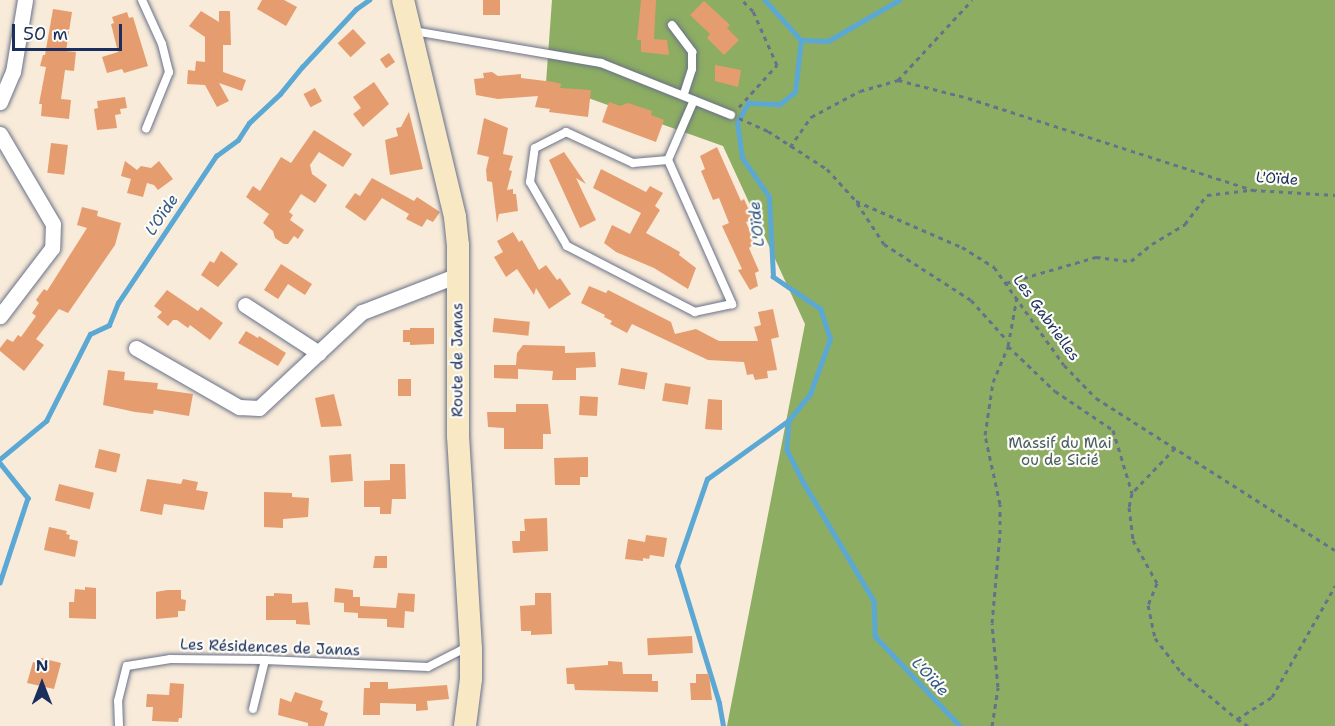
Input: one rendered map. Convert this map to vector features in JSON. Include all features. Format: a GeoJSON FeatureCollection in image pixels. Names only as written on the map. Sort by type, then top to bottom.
{"type":"FeatureCollection","features":[{"type":"Feature","properties":{"kind":"street"},"geometry":{"type":"LineString","coordinates":[[1,98],[13,72],[25,0]]}},
{"type":"Feature","properties":{"kind":"street","name":"Route de Janas"},"geometry":{"type":"LineString","coordinates":[[403,0],[455,217],[458,275],[458,436],[471,649],[471,679],[465,726]]}},
{"type":"Feature","properties":{"kind":"street"},"geometry":{"type":"LineString","coordinates":[[0,134],[52,224],[52,248],[0,316]]}},
{"type":"Feature","properties":{"kind":"street"},"geometry":{"type":"LineString","coordinates":[[136,348],[239,407],[259,408],[362,312],[458,275]]}},
{"type":"Feature","properties":{"kind":"street"},"geometry":{"type":"LineString","coordinates":[[245,305],[319,353]]}},
{"type":"Feature","properties":{"kind":"lane"},"geometry":{"type":"LineString","coordinates":[[142,0],[162,44],[169,72],[146,129]]}},
{"type":"Feature","properties":{"kind":"lane"},"geometry":{"type":"LineString","coordinates":[[672,25],[692,52],[692,69],[683,96]]}},
{"type":"Feature","properties":{"kind":"lane"},"geometry":{"type":"LineString","coordinates":[[409,30],[601,63],[731,115]]}},
{"type":"Feature","properties":{"kind":"lane"},"geometry":{"type":"LineString","coordinates":[[668,160],[633,163],[566,132],[535,148],[530,182],[567,246],[695,312],[732,304],[668,160],[694,100]]}},
{"type":"Feature","properties":{"kind":"lane","name":"Les Résidences de Janas"},"geometry":{"type":"LineString","coordinates":[[119,726],[118,701],[127,666],[170,659],[265,660],[428,667],[462,650],[471,649]]}},
{"type":"Feature","properties":{"kind":"lane"},"geometry":{"type":"LineString","coordinates":[[253,709],[265,660]]}},
{"type":"Feature","properties":{"kind":"path"},"geometry":{"type":"LineString","coordinates":[[731,115],[777,65],[753,11],[742,0]]}},
{"type":"Feature","properties":{"kind":"path"},"geometry":{"type":"LineString","coordinates":[[790,147],[811,117],[860,91],[898,80],[972,0]]}},
{"type":"Feature","properties":{"kind":"path","name":"L'Oïde"},"geometry":{"type":"LineString","coordinates":[[898,80],[969,98],[1252,190],[1335,195]]}},
{"type":"Feature","properties":{"kind":"path","name":"Les Gabrielles"},"geometry":{"type":"LineString","coordinates":[[731,115],[768,131],[827,169],[856,201],[962,247],[994,267],[1064,365],[1096,398],[1335,550]]}},
{"type":"Feature","properties":{"kind":"path"},"geometry":{"type":"LineString","coordinates":[[1006,283],[1096,257],[1131,261],[1152,244],[1185,224],[1207,195],[1252,190]]}},
{"type":"Feature","properties":{"kind":"path"},"geometry":{"type":"LineString","coordinates":[[856,201],[884,244],[971,300],[1007,340]]}},
{"type":"Feature","properties":{"kind":"path"},"geometry":{"type":"LineString","coordinates":[[993,725],[998,687],[992,622],[1000,534],[1000,504],[985,435],[993,382],[1008,346],[1007,340],[1017,297]]}},
{"type":"Feature","properties":{"kind":"path"},"geometry":{"type":"LineString","coordinates":[[1008,346],[1055,391],[1113,430],[1132,493],[1129,507],[1133,540],[1157,583],[1148,604],[1155,638],[1181,672],[1237,720],[1248,726]]}},
{"type":"Feature","properties":{"kind":"path"},"geometry":{"type":"LineString","coordinates":[[1132,493],[1175,448]]}},
{"type":"Feature","properties":{"kind":"path"},"geometry":{"type":"LineString","coordinates":[[1237,720],[1272,697],[1335,586]]}},
{"type":"Feature","properties":{"kind":"green space","name":"Massif du Mai ou de Sicié"},"geometry":{"type":"Polygon","coordinates":[[[552,0],[1335,0],[1335,726],[727,726],[805,324],[723,146],[546,83],[552,0]]]}},
{"type":"Feature","properties":{"kind":"building"},"geometry":{"type":"Polygon","coordinates":[[[262,0],[284,0],[297,7],[286,26],[257,9],[262,0]]]}},
{"type":"Feature","properties":{"kind":"building"},"geometry":{"type":"Polygon","coordinates":[[[483,0],[500,0],[500,15],[483,15],[483,0]]]}},
{"type":"Feature","properties":{"kind":"building"},"geometry":{"type":"Polygon","coordinates":[[[641,0],[656,0],[654,39],[667,40],[669,55],[641,52],[641,40],[637,40],[641,0]]]}},
{"type":"Feature","properties":{"kind":"building"},"geometry":{"type":"Polygon","coordinates":[[[704,1],[730,25],[727,28],[739,40],[724,55],[707,38],[710,34],[690,15],[704,1]]]}},
{"type":"Feature","properties":{"kind":"building"},"geometry":{"type":"Polygon","coordinates":[[[53,9],[72,12],[66,51],[76,52],[74,71],[65,70],[61,99],[71,100],[69,119],[41,116],[42,104],[39,104],[46,67],[40,66],[43,55],[45,55],[53,9]]]}},
{"type":"Feature","properties":{"kind":"building"},"geometry":{"type":"Polygon","coordinates":[[[201,11],[219,22],[219,11],[230,11],[231,45],[223,45],[223,72],[246,80],[242,91],[219,83],[229,101],[217,107],[205,85],[187,84],[188,70],[195,71],[196,61],[205,62],[205,37],[189,26],[201,11]]]}},
{"type":"Feature","properties":{"kind":"building"},"geometry":{"type":"Polygon","coordinates":[[[127,12],[129,18],[133,17],[148,66],[124,73],[122,69],[107,73],[102,57],[118,52],[111,24],[114,23],[112,17],[127,12]]]}},
{"type":"Feature","properties":{"kind":"building"},"geometry":{"type":"Polygon","coordinates":[[[353,29],[366,43],[351,57],[338,43],[353,29]]]}},
{"type":"Feature","properties":{"kind":"building"},"geometry":{"type":"Polygon","coordinates":[[[389,53],[395,62],[386,68],[380,59],[389,53]]]}},
{"type":"Feature","properties":{"kind":"building"},"geometry":{"type":"Polygon","coordinates":[[[715,65],[741,70],[738,87],[715,81],[715,65]]]}},
{"type":"Feature","properties":{"kind":"building"},"geometry":{"type":"Polygon","coordinates":[[[492,72],[498,76],[521,74],[521,78],[561,84],[560,88],[591,90],[588,117],[549,112],[550,109],[535,107],[538,96],[498,99],[476,95],[474,79],[484,78],[483,73],[492,72]]]}},
{"type":"Feature","properties":{"kind":"building"},"geometry":{"type":"Polygon","coordinates":[[[374,82],[389,104],[363,127],[353,114],[361,108],[353,97],[374,82]]]}},
{"type":"Feature","properties":{"kind":"building"},"geometry":{"type":"Polygon","coordinates":[[[315,88],[322,101],[311,107],[304,94],[315,88]]]}},
{"type":"Feature","properties":{"kind":"building"},"geometry":{"type":"Polygon","coordinates":[[[125,97],[127,108],[120,109],[121,114],[115,115],[117,128],[97,130],[94,109],[98,108],[97,101],[125,97]]]}},
{"type":"Feature","properties":{"kind":"building"},"geometry":{"type":"Polygon","coordinates":[[[609,102],[620,106],[628,103],[652,111],[651,115],[664,120],[656,142],[602,122],[609,102]]]}},
{"type":"Feature","properties":{"kind":"building"},"geometry":{"type":"Polygon","coordinates":[[[409,112],[423,169],[390,175],[385,140],[398,136],[396,128],[401,127],[409,112]]]}},
{"type":"Feature","properties":{"kind":"building"},"geometry":{"type":"Polygon","coordinates":[[[484,118],[508,128],[503,154],[513,156],[507,190],[513,189],[513,194],[516,194],[518,211],[499,214],[497,223],[492,182],[487,181],[486,170],[489,157],[477,154],[484,118]]]}},
{"type":"Feature","properties":{"kind":"building"},"geometry":{"type":"Polygon","coordinates":[[[314,130],[352,154],[343,167],[319,152],[310,165],[312,174],[327,185],[315,203],[301,194],[289,212],[293,215],[290,220],[304,230],[298,239],[294,236],[288,244],[284,244],[275,238],[273,231],[263,223],[269,214],[246,197],[253,186],[260,191],[281,157],[291,163],[314,130]]]}},
{"type":"Feature","properties":{"kind":"building"},"geometry":{"type":"Polygon","coordinates":[[[51,143],[68,145],[64,175],[47,173],[51,143]]]}},
{"type":"Feature","properties":{"kind":"building"},"geometry":{"type":"Polygon","coordinates":[[[717,147],[741,201],[744,199],[753,219],[746,222],[755,243],[749,248],[759,271],[755,273],[758,286],[750,290],[738,270],[742,269],[722,226],[729,223],[719,198],[713,200],[701,171],[705,169],[700,156],[717,147]]]}},
{"type":"Feature","properties":{"kind":"building"},"geometry":{"type":"Polygon","coordinates":[[[564,152],[586,184],[576,178],[596,220],[580,228],[549,160],[564,152]]]}},
{"type":"Feature","properties":{"kind":"building"},"geometry":{"type":"Polygon","coordinates":[[[125,161],[137,170],[141,166],[151,168],[159,161],[173,179],[158,190],[154,185],[147,183],[143,197],[127,193],[131,179],[121,176],[125,161]]]}},
{"type":"Feature","properties":{"kind":"building"},"geometry":{"type":"Polygon","coordinates":[[[601,169],[646,192],[650,186],[663,193],[655,206],[660,210],[646,233],[680,252],[679,255],[696,268],[688,289],[654,268],[616,252],[604,243],[612,225],[630,234],[641,213],[593,188],[601,169]]]}},
{"type":"Feature","properties":{"kind":"building"},"geometry":{"type":"Polygon","coordinates":[[[372,178],[414,201],[417,197],[440,212],[433,222],[427,219],[422,227],[406,219],[409,214],[382,198],[365,221],[345,207],[355,193],[360,196],[372,178]]]}},
{"type":"Feature","properties":{"kind":"building"},"geometry":{"type":"Polygon","coordinates":[[[82,207],[98,211],[97,216],[121,223],[115,245],[68,313],[59,309],[36,339],[44,345],[24,371],[0,351],[0,348],[7,339],[13,342],[18,335],[21,337],[36,316],[32,313],[39,303],[36,300],[44,289],[47,291],[87,228],[77,225],[82,207]]]}},
{"type":"Feature","properties":{"kind":"building"},"geometry":{"type":"Polygon","coordinates":[[[513,232],[519,242],[522,240],[539,270],[546,265],[557,280],[560,278],[571,294],[549,309],[536,288],[534,295],[517,269],[506,277],[494,257],[503,252],[497,241],[513,232]]]}},
{"type":"Feature","properties":{"kind":"building"},"geometry":{"type":"Polygon","coordinates":[[[221,251],[238,264],[218,287],[201,275],[210,261],[214,263],[221,251]]]}},
{"type":"Feature","properties":{"kind":"building"},"geometry":{"type":"Polygon","coordinates":[[[281,264],[312,284],[305,295],[288,284],[278,299],[264,290],[281,264]]]}},
{"type":"Feature","properties":{"kind":"building"},"geometry":{"type":"Polygon","coordinates":[[[589,286],[606,293],[608,290],[671,322],[675,334],[696,329],[719,341],[758,341],[754,327],[761,325],[758,312],[773,309],[779,337],[771,339],[777,370],[767,371],[768,378],[755,380],[753,374],[747,375],[744,362],[708,360],[632,324],[627,333],[610,324],[612,321],[604,317],[605,315],[581,303],[589,286]]]}},
{"type":"Feature","properties":{"kind":"building"},"geometry":{"type":"Polygon","coordinates":[[[167,290],[198,311],[201,307],[223,323],[210,340],[190,325],[188,328],[177,320],[173,320],[168,326],[157,317],[162,312],[154,306],[167,290]]]}},
{"type":"Feature","properties":{"kind":"building"},"geometry":{"type":"Polygon","coordinates":[[[494,318],[530,322],[528,336],[493,332],[494,318]]]}},
{"type":"Feature","properties":{"kind":"building"},"geometry":{"type":"Polygon","coordinates":[[[410,328],[434,328],[434,344],[410,345],[410,342],[403,342],[403,330],[410,330],[410,328]]]}},
{"type":"Feature","properties":{"kind":"building"},"geometry":{"type":"Polygon","coordinates":[[[246,331],[258,338],[259,336],[286,353],[278,366],[238,343],[246,331]]]}},
{"type":"Feature","properties":{"kind":"building"},"geometry":{"type":"Polygon","coordinates":[[[523,345],[565,346],[565,353],[595,352],[596,367],[576,368],[576,380],[552,380],[553,371],[518,369],[518,379],[494,378],[494,365],[516,365],[517,353],[523,345]]]}},
{"type":"Feature","properties":{"kind":"building"},"geometry":{"type":"Polygon","coordinates":[[[621,368],[648,373],[645,389],[618,385],[621,368]]]}},
{"type":"Feature","properties":{"kind":"building"},"geometry":{"type":"Polygon","coordinates":[[[108,370],[125,372],[124,380],[158,383],[157,389],[193,394],[189,416],[154,410],[153,414],[135,412],[103,405],[108,370]]]}},
{"type":"Feature","properties":{"kind":"building"},"geometry":{"type":"Polygon","coordinates":[[[398,379],[411,379],[411,396],[398,396],[398,379]]]}},
{"type":"Feature","properties":{"kind":"building"},"geometry":{"type":"Polygon","coordinates":[[[665,383],[691,387],[688,405],[662,401],[665,383]]]}},
{"type":"Feature","properties":{"kind":"building"},"geometry":{"type":"Polygon","coordinates":[[[334,394],[342,426],[321,427],[315,398],[334,394]]]}},
{"type":"Feature","properties":{"kind":"building"},"geometry":{"type":"Polygon","coordinates":[[[580,396],[598,397],[597,416],[579,415],[580,396]]]}},
{"type":"Feature","properties":{"kind":"building"},"geometry":{"type":"Polygon","coordinates":[[[708,399],[722,400],[722,430],[705,429],[708,399]]]}},
{"type":"Feature","properties":{"kind":"building"},"geometry":{"type":"Polygon","coordinates":[[[516,404],[548,404],[551,434],[543,434],[543,449],[504,449],[504,428],[488,427],[487,412],[516,412],[516,404]]]}},
{"type":"Feature","properties":{"kind":"building"},"geometry":{"type":"Polygon","coordinates":[[[99,449],[120,454],[116,472],[95,468],[99,449]]]}},
{"type":"Feature","properties":{"kind":"building"},"geometry":{"type":"Polygon","coordinates":[[[351,454],[353,481],[331,482],[329,456],[351,454]]]}},
{"type":"Feature","properties":{"kind":"building"},"geometry":{"type":"Polygon","coordinates":[[[588,457],[588,477],[580,477],[580,485],[555,485],[554,458],[588,457]]]}},
{"type":"Feature","properties":{"kind":"building"},"geometry":{"type":"Polygon","coordinates":[[[390,464],[405,464],[406,499],[392,499],[391,514],[380,514],[380,507],[364,507],[364,481],[390,480],[390,464]]]}},
{"type":"Feature","properties":{"kind":"building"},"geometry":{"type":"Polygon","coordinates":[[[147,479],[181,484],[183,479],[198,482],[196,490],[208,492],[204,510],[164,504],[162,515],[140,511],[147,479]]]}},
{"type":"Feature","properties":{"kind":"building"},"geometry":{"type":"Polygon","coordinates":[[[59,484],[94,493],[90,509],[55,500],[59,484]]]}},
{"type":"Feature","properties":{"kind":"building"},"geometry":{"type":"Polygon","coordinates":[[[264,492],[292,493],[292,497],[309,498],[308,517],[283,519],[283,528],[264,527],[264,492]]]}},
{"type":"Feature","properties":{"kind":"building"},"geometry":{"type":"Polygon","coordinates":[[[547,518],[548,551],[513,553],[512,541],[520,541],[520,531],[525,531],[524,519],[547,518]]]}},
{"type":"Feature","properties":{"kind":"building"},"geometry":{"type":"Polygon","coordinates":[[[49,527],[67,531],[66,534],[70,535],[69,539],[78,541],[75,557],[44,550],[49,527]]]}},
{"type":"Feature","properties":{"kind":"building"},"geometry":{"type":"Polygon","coordinates":[[[646,535],[667,538],[664,557],[650,555],[649,559],[643,558],[643,561],[625,559],[628,539],[645,542],[646,535]]]}},
{"type":"Feature","properties":{"kind":"building"},"geometry":{"type":"Polygon","coordinates":[[[375,556],[387,556],[387,568],[373,568],[375,556]]]}},
{"type":"Feature","properties":{"kind":"building"},"geometry":{"type":"Polygon","coordinates":[[[85,587],[96,588],[96,619],[69,618],[69,602],[74,602],[75,589],[85,590],[85,587]]]}},
{"type":"Feature","properties":{"kind":"building"},"geometry":{"type":"Polygon","coordinates":[[[335,588],[353,590],[353,597],[360,597],[360,606],[396,608],[398,593],[415,594],[414,612],[405,611],[404,628],[387,627],[387,619],[358,618],[358,613],[344,612],[344,603],[334,602],[335,588]]]}},
{"type":"Feature","properties":{"kind":"building"},"geometry":{"type":"Polygon","coordinates":[[[181,590],[181,599],[186,600],[185,611],[178,611],[178,617],[156,619],[156,592],[181,590]]]}},
{"type":"Feature","properties":{"kind":"building"},"geometry":{"type":"Polygon","coordinates":[[[274,593],[292,594],[292,603],[308,602],[310,625],[296,624],[296,620],[266,620],[266,596],[274,596],[274,593]]]}},
{"type":"Feature","properties":{"kind":"building"},"geometry":{"type":"Polygon","coordinates":[[[535,593],[551,593],[552,634],[531,635],[531,631],[521,631],[520,606],[535,605],[535,593]]]}},
{"type":"Feature","properties":{"kind":"building"},"geometry":{"type":"Polygon","coordinates":[[[692,636],[693,653],[648,655],[647,638],[692,636]]]}},
{"type":"Feature","properties":{"kind":"building"},"geometry":{"type":"Polygon","coordinates":[[[41,658],[61,663],[54,689],[27,683],[33,662],[39,664],[41,658]]]}},
{"type":"Feature","properties":{"kind":"building"},"geometry":{"type":"Polygon","coordinates":[[[608,661],[622,662],[623,674],[652,674],[652,681],[658,681],[658,692],[575,690],[574,684],[567,684],[566,668],[608,665],[608,661]]]}},
{"type":"Feature","properties":{"kind":"building"},"geometry":{"type":"Polygon","coordinates":[[[696,674],[709,674],[712,700],[691,700],[690,683],[696,683],[696,674]]]}},
{"type":"Feature","properties":{"kind":"building"},"geometry":{"type":"Polygon","coordinates":[[[370,682],[388,682],[388,689],[447,685],[449,699],[427,701],[428,710],[416,711],[416,704],[380,703],[380,715],[363,715],[364,688],[370,688],[370,682]]]}},
{"type":"Feature","properties":{"kind":"building"},"geometry":{"type":"Polygon","coordinates":[[[170,683],[184,684],[182,718],[179,718],[178,722],[152,721],[153,707],[146,707],[147,694],[169,695],[170,683]]]}},
{"type":"Feature","properties":{"kind":"building"},"geometry":{"type":"Polygon","coordinates":[[[295,692],[323,701],[320,710],[328,713],[324,726],[308,726],[308,723],[278,715],[280,698],[291,702],[295,692]]]}},
{"type":"Feature","properties":{"kind":"waterway","name":"L'Oïde"},"geometry":{"type":"LineString","coordinates":[[0,459],[46,421],[90,334],[109,325],[118,303],[216,156],[238,140],[249,123],[280,94],[356,9],[369,0]]}},
{"type":"Feature","properties":{"kind":"waterway","name":"L'Oïde"},"geometry":{"type":"LineString","coordinates":[[765,0],[801,40],[828,41],[899,0]]}},
{"type":"Feature","properties":{"kind":"waterway","name":"L'Oïde"},"geometry":{"type":"LineString","coordinates":[[723,726],[719,703],[677,566],[707,479],[789,420],[810,394],[830,339],[820,309],[773,277],[769,197],[742,158],[737,123],[748,103],[780,104],[795,92],[801,40]]}},
{"type":"Feature","properties":{"kind":"waterway","name":"L'Oïde"},"geometry":{"type":"LineString","coordinates":[[789,420],[787,450],[802,480],[874,601],[875,636],[960,726]]}},
{"type":"Feature","properties":{"kind":"waterway","name":"L'Oïde"},"geometry":{"type":"LineString","coordinates":[[0,463],[28,498],[0,583]]}}]}
